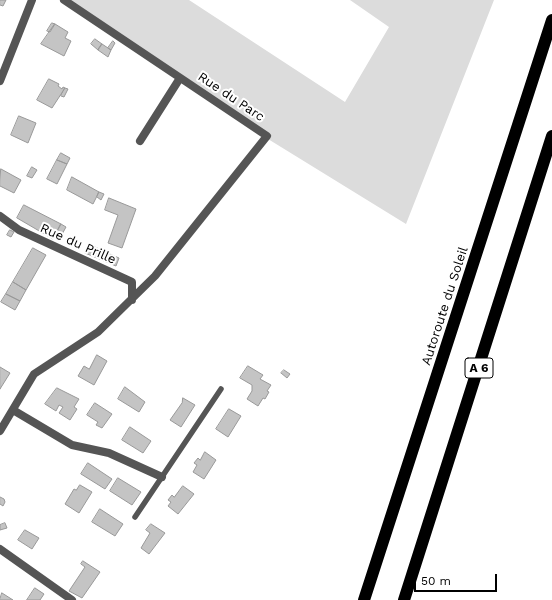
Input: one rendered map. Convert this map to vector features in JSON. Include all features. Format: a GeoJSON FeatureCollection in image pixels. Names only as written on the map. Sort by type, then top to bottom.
{"type":"FeatureCollection","features":[{"type":"Feature","properties":{"kind":"highway","name":"Autoroute du Soleil"},"geometry":{"type":"LineString","coordinates":[[364,600],[552,20]]}},
{"type":"Feature","properties":{"kind":"highway","name":"A 6"},"geometry":{"type":"LineString","coordinates":[[404,600],[552,136]]}},
{"type":"Feature","properties":{"kind":"street"},"geometry":{"type":"LineString","coordinates":[[0,81],[32,0]]}},
{"type":"Feature","properties":{"kind":"street","name":"Rue du Parc"},"geometry":{"type":"LineString","coordinates":[[64,0],[267,136],[155,276],[132,300]]}},
{"type":"Feature","properties":{"kind":"street"},"geometry":{"type":"LineString","coordinates":[[140,141],[180,78]]}},
{"type":"Feature","properties":{"kind":"street","name":"Rue du Prille"},"geometry":{"type":"LineString","coordinates":[[0,216],[19,230],[132,282],[132,300]]}},
{"type":"Feature","properties":{"kind":"street"},"geometry":{"type":"LineString","coordinates":[[0,431],[34,374],[98,332],[132,300]]}},
{"type":"Feature","properties":{"kind":"street"},"geometry":{"type":"LineString","coordinates":[[13,410],[72,445],[109,453],[162,477]]}},
{"type":"Feature","properties":{"kind":"street"},"geometry":{"type":"LineString","coordinates":[[0,549],[72,600]]}},
{"type":"Feature","properties":{"kind":"lane"},"geometry":{"type":"LineString","coordinates":[[135,517],[221,389]]}},
{"type":"Feature","properties":{"kind":"shaded area"},"geometry":{"type":"Polygon","coordinates":[[[63,0],[189,0],[345,102],[389,27],[350,0],[494,0],[406,224],[268,139],[63,0]]]}},
{"type":"Feature","properties":{"kind":"building"},"geometry":{"type":"Polygon","coordinates":[[[0,0],[6,0],[3,6],[0,5],[0,0]]]}},
{"type":"Feature","properties":{"kind":"building"},"geometry":{"type":"Polygon","coordinates":[[[52,23],[55,24],[50,32],[47,31],[52,23]]]}},
{"type":"Feature","properties":{"kind":"building"},"geometry":{"type":"Polygon","coordinates":[[[55,24],[68,32],[65,38],[71,41],[64,56],[41,44],[55,24]]]}},
{"type":"Feature","properties":{"kind":"building"},"geometry":{"type":"Polygon","coordinates":[[[95,39],[102,44],[98,50],[91,44],[95,39]]]}},
{"type":"Feature","properties":{"kind":"building"},"geometry":{"type":"Polygon","coordinates":[[[113,41],[115,43],[111,50],[108,48],[113,41]]]}},
{"type":"Feature","properties":{"kind":"building"},"geometry":{"type":"Polygon","coordinates":[[[102,44],[111,50],[108,57],[98,50],[102,44]]]}},
{"type":"Feature","properties":{"kind":"building"},"geometry":{"type":"Polygon","coordinates":[[[49,79],[59,84],[58,86],[62,89],[63,87],[65,88],[52,108],[37,100],[49,79]]]}},
{"type":"Feature","properties":{"kind":"building"},"geometry":{"type":"Polygon","coordinates":[[[65,88],[68,89],[64,97],[61,96],[65,88]]]}},
{"type":"Feature","properties":{"kind":"building"},"geometry":{"type":"Polygon","coordinates":[[[19,116],[36,123],[28,143],[11,135],[19,116]]]}},
{"type":"Feature","properties":{"kind":"building"},"geometry":{"type":"Polygon","coordinates":[[[61,153],[70,158],[67,164],[57,160],[61,153]]]}},
{"type":"Feature","properties":{"kind":"building"},"geometry":{"type":"Polygon","coordinates":[[[57,160],[67,164],[57,184],[47,179],[57,160]]]}},
{"type":"Feature","properties":{"kind":"building"},"geometry":{"type":"Polygon","coordinates":[[[32,167],[37,170],[32,178],[27,176],[32,167]]]}},
{"type":"Feature","properties":{"kind":"building"},"geometry":{"type":"Polygon","coordinates":[[[1,169],[21,180],[14,193],[0,186],[1,169]]]}},
{"type":"Feature","properties":{"kind":"building"},"geometry":{"type":"Polygon","coordinates":[[[72,177],[99,192],[93,204],[67,190],[72,177]]]}},
{"type":"Feature","properties":{"kind":"building"},"geometry":{"type":"Polygon","coordinates":[[[99,192],[104,194],[101,200],[97,197],[99,192]]]}},
{"type":"Feature","properties":{"kind":"building"},"geometry":{"type":"Polygon","coordinates":[[[109,198],[136,209],[122,248],[108,243],[118,215],[105,210],[109,198]]]}},
{"type":"Feature","properties":{"kind":"building"},"geometry":{"type":"Polygon","coordinates":[[[24,205],[61,224],[53,239],[17,218],[24,205]]]}},
{"type":"Feature","properties":{"kind":"building"},"geometry":{"type":"Polygon","coordinates":[[[61,224],[66,227],[60,238],[55,236],[61,224]]]}},
{"type":"Feature","properties":{"kind":"building"},"geometry":{"type":"Polygon","coordinates":[[[10,230],[14,232],[11,237],[7,235],[10,230]]]}},
{"type":"Feature","properties":{"kind":"building"},"geometry":{"type":"Polygon","coordinates":[[[89,244],[101,250],[100,254],[104,255],[105,252],[119,258],[116,266],[85,253],[89,244]]]}},
{"type":"Feature","properties":{"kind":"building"},"geometry":{"type":"Polygon","coordinates":[[[33,248],[46,255],[26,290],[13,282],[33,248]]]}},
{"type":"Feature","properties":{"kind":"building"},"geometry":{"type":"Polygon","coordinates":[[[13,282],[26,290],[20,301],[6,294],[13,282]]]}},
{"type":"Feature","properties":{"kind":"building"},"geometry":{"type":"Polygon","coordinates":[[[6,294],[20,301],[15,310],[1,302],[6,294]]]}},
{"type":"Feature","properties":{"kind":"building"},"geometry":{"type":"Polygon","coordinates":[[[97,355],[107,361],[94,385],[78,376],[84,366],[89,369],[97,355]]]}},
{"type":"Feature","properties":{"kind":"building"},"geometry":{"type":"Polygon","coordinates":[[[248,366],[263,375],[260,379],[271,385],[267,391],[269,392],[265,399],[263,398],[258,406],[247,399],[252,391],[252,385],[240,378],[248,366]]]}},
{"type":"Feature","properties":{"kind":"building"},"geometry":{"type":"Polygon","coordinates":[[[0,367],[10,373],[0,389],[0,367]]]}},
{"type":"Feature","properties":{"kind":"building"},"geometry":{"type":"Polygon","coordinates":[[[284,370],[290,374],[287,378],[281,373],[284,370]]]}},
{"type":"Feature","properties":{"kind":"building"},"geometry":{"type":"Polygon","coordinates":[[[125,387],[145,402],[139,412],[118,399],[125,387]]]}},
{"type":"Feature","properties":{"kind":"building"},"geometry":{"type":"Polygon","coordinates":[[[57,388],[79,399],[74,407],[77,409],[70,420],[59,413],[63,407],[59,405],[56,411],[45,404],[57,388]]]}},
{"type":"Feature","properties":{"kind":"building"},"geometry":{"type":"Polygon","coordinates":[[[183,398],[195,405],[181,427],[170,420],[182,403],[183,398]]]}},
{"type":"Feature","properties":{"kind":"building"},"geometry":{"type":"Polygon","coordinates":[[[95,403],[112,414],[102,428],[96,425],[98,422],[87,415],[95,403]]]}},
{"type":"Feature","properties":{"kind":"building"},"geometry":{"type":"Polygon","coordinates":[[[229,409],[241,416],[228,437],[216,429],[229,409]]]}},
{"type":"Feature","properties":{"kind":"building"},"geometry":{"type":"Polygon","coordinates":[[[130,427],[151,441],[143,453],[122,440],[130,427]]]}},
{"type":"Feature","properties":{"kind":"building"},"geometry":{"type":"Polygon","coordinates":[[[205,452],[216,460],[204,479],[193,472],[197,465],[194,463],[198,458],[200,460],[205,452]]]}},
{"type":"Feature","properties":{"kind":"building"},"geometry":{"type":"Polygon","coordinates":[[[88,463],[112,479],[105,489],[81,474],[88,463]]]}},
{"type":"Feature","properties":{"kind":"building"},"geometry":{"type":"Polygon","coordinates":[[[118,478],[141,492],[132,505],[110,491],[118,478]]]}},
{"type":"Feature","properties":{"kind":"building"},"geometry":{"type":"Polygon","coordinates":[[[80,485],[92,492],[79,513],[65,504],[74,489],[76,490],[80,485]]]}},
{"type":"Feature","properties":{"kind":"building"},"geometry":{"type":"Polygon","coordinates":[[[183,486],[194,494],[178,514],[168,506],[171,502],[168,500],[172,495],[174,497],[183,486]]]}},
{"type":"Feature","properties":{"kind":"building"},"geometry":{"type":"Polygon","coordinates":[[[0,497],[4,499],[5,502],[3,506],[0,504],[0,497]]]}},
{"type":"Feature","properties":{"kind":"building"},"geometry":{"type":"Polygon","coordinates":[[[100,509],[123,524],[115,536],[92,522],[100,509]]]}},
{"type":"Feature","properties":{"kind":"building"},"geometry":{"type":"Polygon","coordinates":[[[5,523],[7,528],[0,530],[0,525],[5,523]]]}},
{"type":"Feature","properties":{"kind":"building"},"geometry":{"type":"Polygon","coordinates":[[[151,524],[165,533],[149,554],[141,548],[150,533],[146,530],[151,524]]]}},
{"type":"Feature","properties":{"kind":"building"},"geometry":{"type":"Polygon","coordinates":[[[25,530],[39,538],[32,549],[18,540],[25,530]]]}},
{"type":"Feature","properties":{"kind":"building"},"geometry":{"type":"Polygon","coordinates":[[[83,561],[100,572],[82,598],[69,591],[85,567],[81,564],[83,561]]]}},
{"type":"Feature","properties":{"kind":"building"},"geometry":{"type":"Polygon","coordinates":[[[35,588],[44,594],[40,600],[27,600],[35,588]]]}},
{"type":"Feature","properties":{"kind":"building"},"geometry":{"type":"Polygon","coordinates":[[[2,593],[13,600],[0,600],[2,593]]]}}]}
